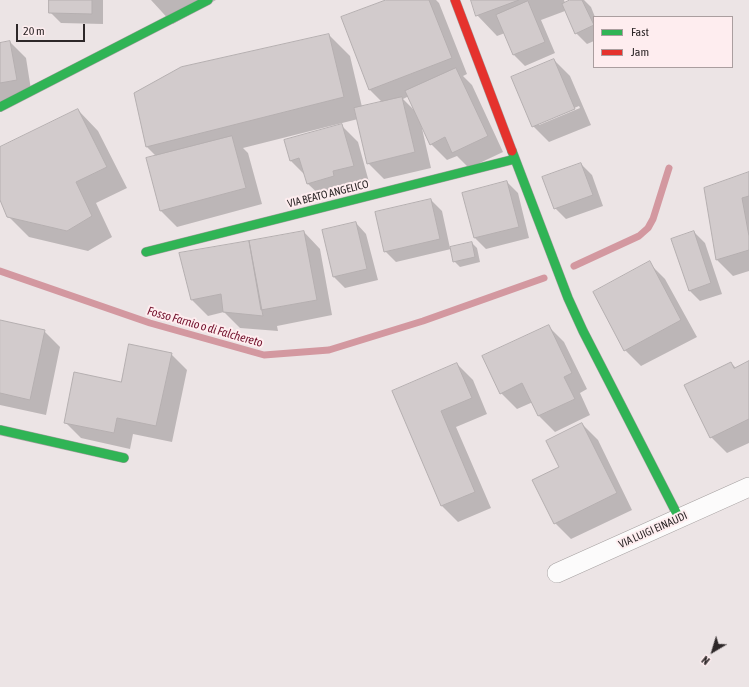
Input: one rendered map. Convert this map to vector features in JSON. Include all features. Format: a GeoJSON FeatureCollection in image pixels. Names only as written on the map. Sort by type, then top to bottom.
{"type":"FeatureCollection","features":[{"type":"Feature","properties":{"kind":"street"},"geometry":{"type":"LineString","coordinates":[[0,107],[208,0]]}},
{"type":"Feature","properties":{"kind":"street"},"geometry":{"type":"LineString","coordinates":[[455,0],[568,298],[582,331],[679,518]]}},
{"type":"Feature","properties":{"kind":"street","name":"VIA BEATO ANGELICO"},"geometry":{"type":"LineString","coordinates":[[146,252],[515,159]]}},
{"type":"Feature","properties":{"kind":"street"},"geometry":{"type":"LineString","coordinates":[[0,430],[124,458]]}},
{"type":"Feature","properties":{"kind":"street","name":"VIA LUIGI EINAUDI"},"geometry":{"type":"LineString","coordinates":[[557,573],[749,488]]}},
{"type":"Feature","properties":{"kind":"building"},"geometry":{"type":"Polygon","coordinates":[[[49,0],[92,0],[92,14],[49,13],[49,0]]]}},
{"type":"Feature","properties":{"kind":"building"},"geometry":{"type":"Polygon","coordinates":[[[386,0],[429,0],[452,58],[369,90],[341,17],[386,0]]]}},
{"type":"Feature","properties":{"kind":"building"},"geometry":{"type":"Polygon","coordinates":[[[471,0],[519,0],[476,16],[471,0]]]}},
{"type":"Feature","properties":{"kind":"building"},"geometry":{"type":"Polygon","coordinates":[[[570,0],[582,0],[593,25],[575,34],[562,4],[570,0]]]}},
{"type":"Feature","properties":{"kind":"building"},"geometry":{"type":"Polygon","coordinates":[[[528,1],[545,42],[513,55],[496,15],[528,1]]]}},
{"type":"Feature","properties":{"kind":"building"},"geometry":{"type":"Polygon","coordinates":[[[329,34],[344,97],[146,147],[134,93],[181,67],[329,34]]]}},
{"type":"Feature","properties":{"kind":"building"},"geometry":{"type":"Polygon","coordinates":[[[10,41],[17,80],[0,83],[0,43],[10,41]]]}},
{"type":"Feature","properties":{"kind":"building"},"geometry":{"type":"Polygon","coordinates":[[[554,59],[575,109],[532,127],[511,77],[554,59]]]}},
{"type":"Feature","properties":{"kind":"building"},"geometry":{"type":"Polygon","coordinates":[[[456,68],[488,136],[452,153],[445,137],[430,145],[405,91],[456,68]]]}},
{"type":"Feature","properties":{"kind":"building"},"geometry":{"type":"Polygon","coordinates":[[[402,97],[415,152],[367,164],[354,108],[402,97]]]}},
{"type":"Feature","properties":{"kind":"building"},"geometry":{"type":"Polygon","coordinates":[[[78,109],[107,167],[76,182],[92,216],[67,231],[7,217],[0,200],[0,147],[78,109]]]}},
{"type":"Feature","properties":{"kind":"building"},"geometry":{"type":"Polygon","coordinates":[[[342,124],[354,166],[333,171],[334,176],[307,184],[299,158],[290,161],[284,140],[342,124]]]}},
{"type":"Feature","properties":{"kind":"building"},"geometry":{"type":"Polygon","coordinates":[[[232,136],[246,188],[160,211],[146,158],[232,136]]]}},
{"type":"Feature","properties":{"kind":"building"},"geometry":{"type":"Polygon","coordinates":[[[581,163],[593,195],[554,209],[542,177],[581,163]]]}},
{"type":"Feature","properties":{"kind":"building"},"geometry":{"type":"Polygon","coordinates":[[[749,172],[749,196],[742,198],[749,236],[749,250],[716,260],[704,188],[749,172]]]}},
{"type":"Feature","properties":{"kind":"building"},"geometry":{"type":"Polygon","coordinates":[[[507,181],[519,227],[474,238],[462,193],[507,181]]]}},
{"type":"Feature","properties":{"kind":"building"},"geometry":{"type":"Polygon","coordinates":[[[431,199],[440,239],[384,252],[375,212],[431,199]]]}},
{"type":"Feature","properties":{"kind":"building"},"geometry":{"type":"Polygon","coordinates":[[[356,222],[367,269],[333,277],[322,230],[356,222]]]}},
{"type":"Feature","properties":{"kind":"building"},"geometry":{"type":"Polygon","coordinates":[[[304,231],[317,300],[261,310],[249,241],[304,231]]]}},
{"type":"Feature","properties":{"kind":"building"},"geometry":{"type":"Polygon","coordinates":[[[694,231],[711,283],[689,291],[671,239],[694,231]]]}},
{"type":"Feature","properties":{"kind":"building"},"geometry":{"type":"Polygon","coordinates":[[[249,241],[263,316],[223,312],[221,294],[191,300],[179,253],[249,241]]]}},
{"type":"Feature","properties":{"kind":"building"},"geometry":{"type":"Polygon","coordinates":[[[472,242],[475,257],[453,262],[450,247],[472,242]]]}},
{"type":"Feature","properties":{"kind":"building"},"geometry":{"type":"Polygon","coordinates":[[[650,261],[681,320],[624,351],[593,292],[650,261]]]}},
{"type":"Feature","properties":{"kind":"building"},"geometry":{"type":"Polygon","coordinates":[[[0,320],[45,330],[30,400],[0,393],[0,320]]]}},
{"type":"Feature","properties":{"kind":"building"},"geometry":{"type":"Polygon","coordinates":[[[549,325],[572,373],[564,377],[575,399],[538,416],[522,383],[500,394],[482,356],[549,325]]]}},
{"type":"Feature","properties":{"kind":"building"},"geometry":{"type":"Polygon","coordinates":[[[129,344],[172,353],[156,426],[117,418],[114,433],[64,423],[74,372],[121,382],[129,344]]]}},
{"type":"Feature","properties":{"kind":"building"},"geometry":{"type":"Polygon","coordinates":[[[749,361],[749,419],[710,438],[684,385],[731,362],[734,368],[749,361]]]}},
{"type":"Feature","properties":{"kind":"building"},"geometry":{"type":"Polygon","coordinates":[[[457,363],[472,398],[441,411],[475,492],[441,506],[392,391],[457,363]]]}},
{"type":"Feature","properties":{"kind":"building"},"geometry":{"type":"Polygon","coordinates":[[[582,423],[617,493],[554,524],[532,480],[559,467],[546,441],[582,423]]]}},
{"type":"Feature","properties":{"kind":"waterway","name":"Fosso Farnio o di Falchereto"},"geometry":{"type":"LineString","coordinates":[[574,266],[639,236],[648,228],[653,219],[669,168]]}},
{"type":"Feature","properties":{"kind":"waterway","name":"Fosso Farnio o di Falchereto"},"geometry":{"type":"LineString","coordinates":[[0,271],[150,323],[264,355],[329,350],[423,321],[544,278]]}},
{"type":"Feature","properties":{"kind":"traffic: fast"},"geometry":{"type":"LineString","coordinates":[[0,107],[208,0]]}},
{"type":"Feature","properties":{"kind":"traffic: fast"},"geometry":{"type":"LineString","coordinates":[[512,151],[568,298],[583,331],[679,518]]}},
{"type":"Feature","properties":{"kind":"traffic: fast"},"geometry":{"type":"LineString","coordinates":[[146,252],[515,159]]}},
{"type":"Feature","properties":{"kind":"traffic: fast"},"geometry":{"type":"LineString","coordinates":[[0,430],[124,458]]}},
{"type":"Feature","properties":{"kind":"traffic: jam"},"geometry":{"type":"LineString","coordinates":[[455,0],[512,151]]}}]}
